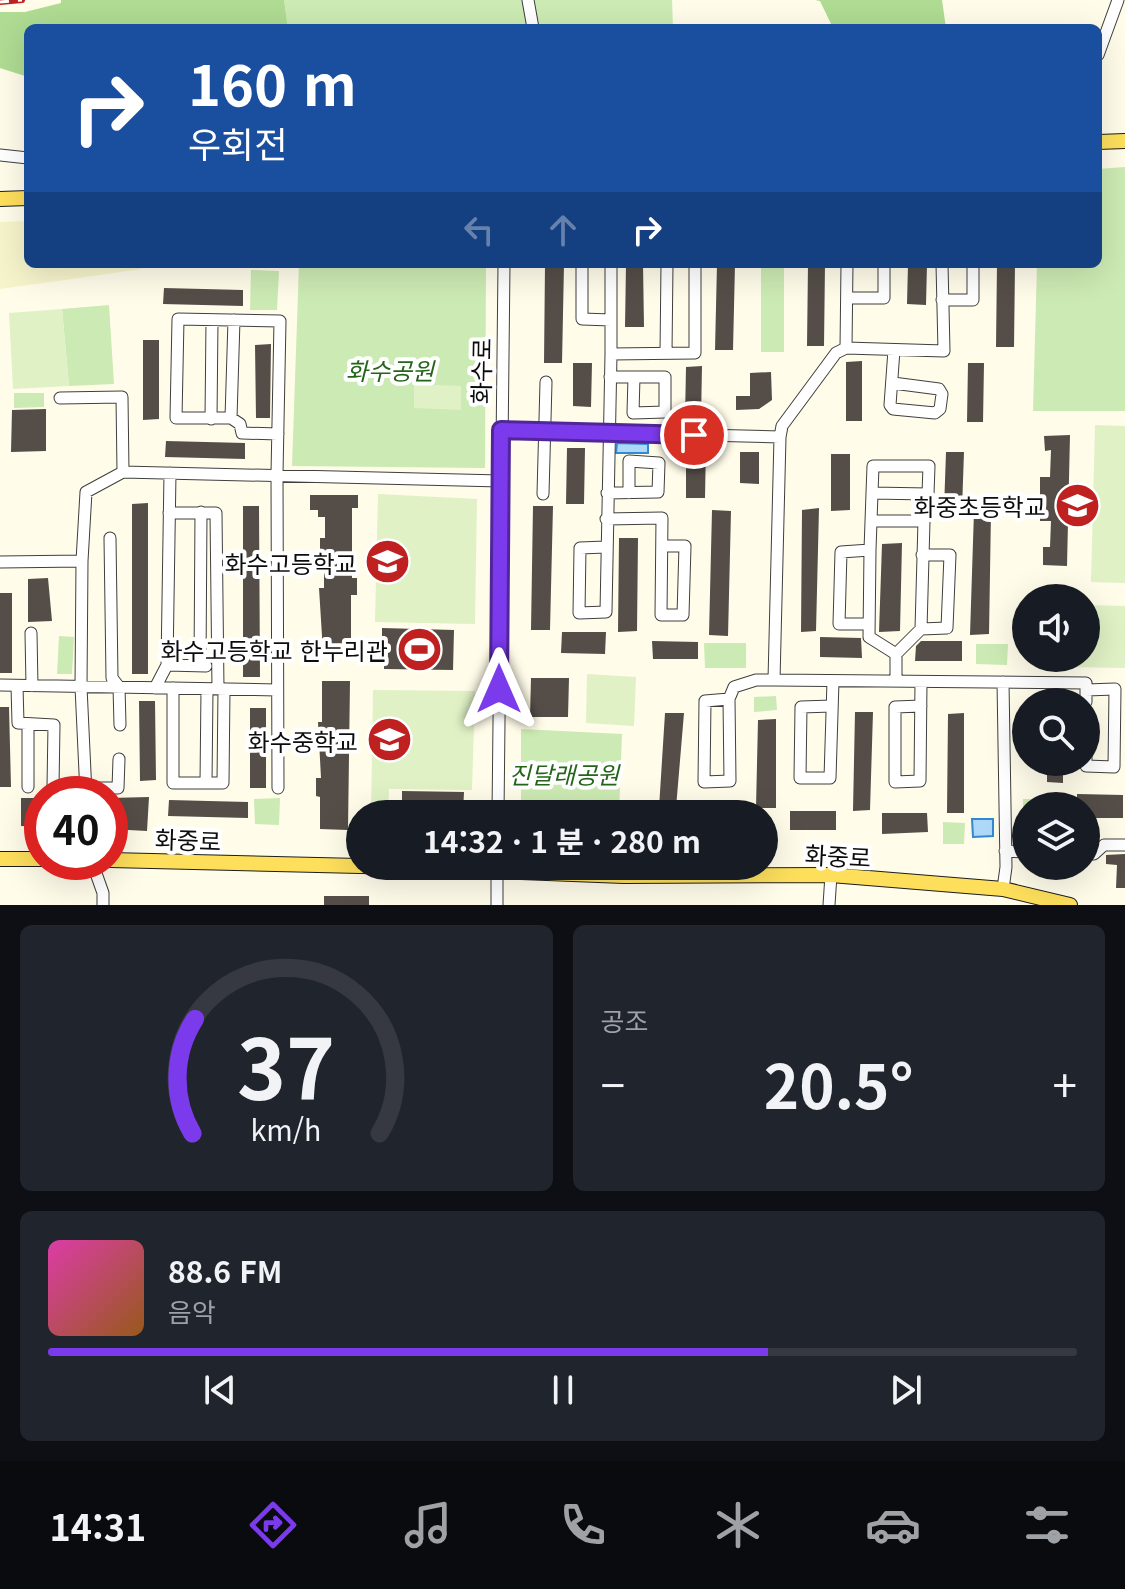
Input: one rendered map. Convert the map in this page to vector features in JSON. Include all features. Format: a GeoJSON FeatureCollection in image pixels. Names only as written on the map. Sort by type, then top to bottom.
{"type":"FeatureCollection","features":[{"type":"Feature","properties":{"kind":"main road"},"geometry":{"type":"LineString","coordinates":[[1102,142],[1125,141]]}},
{"type":"Feature","properties":{"kind":"main road"},"geometry":{"type":"LineString","coordinates":[[0,199],[24,198]]}},
{"type":"Feature","properties":{"kind":"main road"},"geometry":{"type":"LineString","coordinates":[[0,859],[24,859]]}},
{"type":"Feature","properties":{"kind":"main road","name":"화중로"},"geometry":{"type":"LineString","coordinates":[[128,860],[346,866]]}},
{"type":"Feature","properties":{"kind":"main road","name":"화중로"},"geometry":{"type":"LineString","coordinates":[[778,875],[831,875],[1003,889],[1070,905]]}},
{"type":"Feature","properties":{"kind":"street"},"geometry":{"type":"LineString","coordinates":[[528,0],[532,24]]}},
{"type":"Feature","properties":{"kind":"street"},"geometry":{"type":"LineString","coordinates":[[1102,44],[1118,0]]}},
{"type":"Feature","properties":{"kind":"street"},"geometry":{"type":"LineString","coordinates":[[0,155],[24,158]]}},
{"type":"Feature","properties":{"kind":"street","name":"화수로"},"geometry":{"type":"LineString","coordinates":[[498,800],[504,268]]}},
{"type":"Feature","properties":{"kind":"street"},"geometry":{"type":"LineString","coordinates":[[582,268],[582,319],[611,320]]}},
{"type":"Feature","properties":{"kind":"street"},"geometry":{"type":"LineString","coordinates":[[606,547],[580,548],[579,613],[606,612],[611,268]]}},
{"type":"Feature","properties":{"kind":"street"},"geometry":{"type":"LineString","coordinates":[[666,353],[667,268]]}},
{"type":"Feature","properties":{"kind":"street"},"geometry":{"type":"LineString","coordinates":[[611,354],[695,353],[695,268]]}},
{"type":"Feature","properties":{"kind":"street"},"geometry":{"type":"LineString","coordinates":[[846,348],[847,268]]}},
{"type":"Feature","properties":{"kind":"street"},"geometry":{"type":"LineString","coordinates":[[847,298],[884,298],[884,268]]}},
{"type":"Feature","properties":{"kind":"street"},"geometry":{"type":"LineString","coordinates":[[774,680],[782,426],[836,353],[846,348],[944,351],[942,268]]}},
{"type":"Feature","properties":{"kind":"street"},"geometry":{"type":"LineString","coordinates":[[942,300],[973,300],[973,268]]}},
{"type":"Feature","properties":{"kind":"street"},"geometry":{"type":"LineString","coordinates":[[278,434],[242,433],[240,424],[231,418],[176,422],[178,319],[280,321],[278,434],[282,474],[278,788]]}},
{"type":"Feature","properties":{"kind":"street"},"geometry":{"type":"LineString","coordinates":[[211,419],[212,320]]}},
{"type":"Feature","properties":{"kind":"street"},"geometry":{"type":"LineString","coordinates":[[231,418],[234,320]]}},
{"type":"Feature","properties":{"kind":"street"},"geometry":{"type":"LineString","coordinates":[[893,383],[939,389],[942,394],[940,409],[935,413],[893,409],[890,405],[894,350]]}},
{"type":"Feature","properties":{"kind":"street"},"geometry":{"type":"LineString","coordinates":[[610,377],[634,377]]}},
{"type":"Feature","properties":{"kind":"street"},"geometry":{"type":"LineString","coordinates":[[543,494],[546,382]]}},
{"type":"Feature","properties":{"kind":"street"},"geometry":{"type":"LineString","coordinates":[[60,398],[122,397],[123,472]]}},
{"type":"Feature","properties":{"kind":"street"},"geometry":{"type":"LineString","coordinates":[[501,430],[780,437]]}},
{"type":"Feature","properties":{"kind":"street"},"geometry":{"type":"LineString","coordinates":[[872,493],[928,494],[929,466],[873,466],[872,493],[870,550],[869,637],[896,654]]}},
{"type":"Feature","properties":{"kind":"street"},"geometry":{"type":"LineString","coordinates":[[85,776],[81,687],[86,492],[123,472],[501,481]]}},
{"type":"Feature","properties":{"kind":"street"},"geometry":{"type":"LineString","coordinates":[[155,688],[167,665],[170,473]]}},
{"type":"Feature","properties":{"kind":"street"},"geometry":{"type":"LineString","coordinates":[[607,493],[629,493]]}},
{"type":"Feature","properties":{"kind":"street"},"geometry":{"type":"LineString","coordinates":[[200,666],[201,512]]}},
{"type":"Feature","properties":{"kind":"street"},"geometry":{"type":"LineString","coordinates":[[169,513],[216,513],[216,689],[206,783],[173,783],[173,688]]}},
{"type":"Feature","properties":{"kind":"street"},"geometry":{"type":"LineString","coordinates":[[606,519],[662,518],[661,615],[683,615],[685,546],[662,546]]}},
{"type":"Feature","properties":{"kind":"street"},"geometry":{"type":"LineString","coordinates":[[871,521],[924,521],[921,629]]}},
{"type":"Feature","properties":{"kind":"street"},"geometry":{"type":"LineString","coordinates":[[110,538],[112,678],[119,687],[120,725]]}},
{"type":"Feature","properties":{"kind":"street"},"geometry":{"type":"LineString","coordinates":[[869,624],[839,624],[841,552],[870,550]]}},
{"type":"Feature","properties":{"kind":"street"},"geometry":{"type":"LineString","coordinates":[[896,681],[896,654],[921,629],[947,628],[950,555],[922,555]]}},
{"type":"Feature","properties":{"kind":"street"},"geometry":{"type":"LineString","coordinates":[[0,562],[82,561]]}},
{"type":"Feature","properties":{"kind":"street"},"geometry":{"type":"LineString","coordinates":[[31,633],[32,686]]}},
{"type":"Feature","properties":{"kind":"street"},"geometry":{"type":"LineString","coordinates":[[167,665],[215,666]]}},
{"type":"Feature","properties":{"kind":"street"},"geometry":{"type":"LineString","coordinates":[[729,699],[705,701],[704,782],[730,781],[729,699],[734,687],[744,683],[774,680],[1086,683],[1086,688]]}},
{"type":"Feature","properties":{"kind":"street"},"geometry":{"type":"LineString","coordinates":[[832,706],[801,707],[800,778],[830,778],[833,681]]}},
{"type":"Feature","properties":{"kind":"street"},"geometry":{"type":"LineString","coordinates":[[921,682],[921,706],[920,781],[895,782],[895,707],[921,706]]}},
{"type":"Feature","properties":{"kind":"street"},"geometry":{"type":"LineString","coordinates":[[1003,682],[1003,889]]}},
{"type":"Feature","properties":{"kind":"street"},"geometry":{"type":"LineString","coordinates":[[0,685],[277,690]]}},
{"type":"Feature","properties":{"kind":"street"},"geometry":{"type":"LineString","coordinates":[[17,686],[18,723],[54,725],[53,776]]}},
{"type":"Feature","properties":{"kind":"street"},"geometry":{"type":"LineString","coordinates":[[1100,693],[1115,689],[1114,767],[1100,766]]}},
{"type":"Feature","properties":{"kind":"street"},"geometry":{"type":"LineString","coordinates":[[28,724],[28,776]]}},
{"type":"Feature","properties":{"kind":"street"},"geometry":{"type":"LineString","coordinates":[[118,776],[119,759]]}},
{"type":"Feature","properties":{"kind":"street"},"geometry":{"type":"LineString","coordinates":[[1100,849],[1104,845],[1125,845]]}},
{"type":"Feature","properties":{"kind":"street"},"geometry":{"type":"LineString","coordinates":[[1005,851],[1012,851]]}},
{"type":"Feature","properties":{"kind":"street"},"geometry":{"type":"LineString","coordinates":[[829,905],[831,875]]}},
{"type":"Feature","properties":{"kind":"street"},"geometry":{"type":"LineString","coordinates":[[98,880],[103,905]]}},
{"type":"Feature","properties":{"kind":"street"},"geometry":{"type":"LineString","coordinates":[[497,880],[497,905]]}},
{"type":"Feature","properties":{"kind":"green space"},"geometry":{"type":"Polygon","coordinates":[[[61,0],[284,0],[287,24],[24,24],[24,76],[0,68],[0,12],[25,12],[61,3],[61,0]]]}},
{"type":"Feature","properties":{"kind":"green space"},"geometry":{"type":"Polygon","coordinates":[[[284,0],[672,0],[673,24],[287,24],[284,0]]]}},
{"type":"Feature","properties":{"kind":"green space"},"geometry":{"type":"Polygon","coordinates":[[[815,0],[942,0],[945,24],[831,24],[820,1],[815,0]]]}},
{"type":"Feature","properties":{"kind":"green space"},"geometry":{"type":"Polygon","coordinates":[[[1125,167],[1125,411],[1033,411],[1037,268],[1102,268],[1102,169],[1125,167]]]}},
{"type":"Feature","properties":{"kind":"green space"},"geometry":{"type":"Polygon","coordinates":[[[24,221],[24,268],[142,269],[0,289],[0,222],[24,221]]]}},
{"type":"Feature","properties":{"kind":"green space","name":"화수공원"},"geometry":{"type":"Polygon","coordinates":[[[299,268],[486,268],[485,468],[292,466],[299,268]]]}},
{"type":"Feature","properties":{"kind":"green space"},"geometry":{"type":"Polygon","coordinates":[[[761,268],[784,268],[784,352],[761,352],[761,268]]]}},
{"type":"Feature","properties":{"kind":"green space"},"geometry":{"type":"Polygon","coordinates":[[[251,270],[279,271],[277,310],[250,310],[251,270]]]}},
{"type":"Feature","properties":{"kind":"green space"},"geometry":{"type":"Polygon","coordinates":[[[109,305],[114,384],[69,386],[62,309],[109,305]]]}},
{"type":"Feature","properties":{"kind":"green space"},"geometry":{"type":"Polygon","coordinates":[[[62,309],[69,386],[13,389],[9,313],[62,309]]]}},
{"type":"Feature","properties":{"kind":"green space"},"geometry":{"type":"Polygon","coordinates":[[[414,384],[461,386],[461,410],[414,408],[414,384]]]}},
{"type":"Feature","properties":{"kind":"green space"},"geometry":{"type":"Polygon","coordinates":[[[14,393],[44,393],[44,407],[14,408],[14,393]]]}},
{"type":"Feature","properties":{"kind":"green space"},"geometry":{"type":"Polygon","coordinates":[[[1095,425],[1125,426],[1125,583],[1091,582],[1095,425]]]}},
{"type":"Feature","properties":{"kind":"green space"},"geometry":{"type":"Polygon","coordinates":[[[378,494],[477,499],[475,624],[375,622],[378,494]]]}},
{"type":"Feature","properties":{"kind":"green space"},"geometry":{"type":"Polygon","coordinates":[[[1100,605],[1125,606],[1125,668],[1100,668],[1100,605]]]}},
{"type":"Feature","properties":{"kind":"green space"},"geometry":{"type":"Polygon","coordinates":[[[59,636],[74,637],[72,674],[57,674],[59,636]]]}},
{"type":"Feature","properties":{"kind":"green space"},"geometry":{"type":"Polygon","coordinates":[[[704,643],[746,643],[746,668],[705,668],[704,643]]]}},
{"type":"Feature","properties":{"kind":"green space"},"geometry":{"type":"Polygon","coordinates":[[[976,644],[1008,644],[1007,665],[976,664],[976,644]]]}},
{"type":"Feature","properties":{"kind":"green space"},"geometry":{"type":"Polygon","coordinates":[[[587,674],[636,677],[634,726],[586,723],[587,674]]]}},
{"type":"Feature","properties":{"kind":"green space"},"geometry":{"type":"Polygon","coordinates":[[[373,690],[475,691],[472,790],[389,789],[389,800],[371,800],[373,690]]]}},
{"type":"Feature","properties":{"kind":"green space"},"geometry":{"type":"Polygon","coordinates":[[[776,696],[777,710],[754,712],[754,697],[776,696]]]}},
{"type":"Feature","properties":{"kind":"green space","name":"진달래공원"},"geometry":{"type":"Polygon","coordinates":[[[521,729],[622,734],[620,800],[521,800],[521,729]]]}},
{"type":"Feature","properties":{"kind":"green space"},"geometry":{"type":"Polygon","coordinates":[[[280,798],[279,825],[255,824],[254,799],[280,798]]]}},
{"type":"Feature","properties":{"kind":"green space"},"geometry":{"type":"Polygon","coordinates":[[[943,822],[965,823],[964,844],[943,844],[943,822]]]}},
{"type":"Feature","properties":{"kind":"water"},"geometry":{"type":"Polygon","coordinates":[[[617,443],[648,444],[648,453],[616,453],[617,443]]]}},
{"type":"Feature","properties":{"kind":"water"},"geometry":{"type":"Polygon","coordinates":[[[972,819],[993,819],[993,836],[973,837],[972,819]]]}},
{"type":"Feature","properties":{"kind":"building"},"geometry":{"type":"Polygon","coordinates":[[[545,268],[564,268],[562,363],[544,363],[545,268]]]}},
{"type":"Feature","properties":{"kind":"building"},"geometry":{"type":"Polygon","coordinates":[[[626,268],[643,268],[644,327],[625,327],[626,268]]]}},
{"type":"Feature","properties":{"kind":"building"},"geometry":{"type":"Polygon","coordinates":[[[717,268],[735,268],[733,350],[715,350],[717,268]]]}},
{"type":"Feature","properties":{"kind":"building"},"geometry":{"type":"Polygon","coordinates":[[[808,268],[825,268],[824,346],[807,346],[808,268]]]}},
{"type":"Feature","properties":{"kind":"building"},"geometry":{"type":"Polygon","coordinates":[[[908,268],[927,268],[926,305],[907,304],[908,268]]]}},
{"type":"Feature","properties":{"kind":"building"},"geometry":{"type":"Polygon","coordinates":[[[997,268],[1015,268],[1014,347],[996,347],[997,268]]]}},
{"type":"Feature","properties":{"kind":"building"},"geometry":{"type":"Polygon","coordinates":[[[164,288],[243,290],[243,306],[163,304],[164,288]]]}},
{"type":"Feature","properties":{"kind":"building"},"geometry":{"type":"Polygon","coordinates":[[[143,340],[159,340],[159,419],[143,420],[143,340]]]}},
{"type":"Feature","properties":{"kind":"building"},"geometry":{"type":"Polygon","coordinates":[[[271,344],[270,418],[256,418],[255,345],[271,344]]]}},
{"type":"Feature","properties":{"kind":"building"},"geometry":{"type":"Polygon","coordinates":[[[862,361],[862,421],[846,421],[846,362],[862,361]]]}},
{"type":"Feature","properties":{"kind":"building"},"geometry":{"type":"Polygon","coordinates":[[[573,363],[592,363],[591,407],[573,406],[573,363]]]}},
{"type":"Feature","properties":{"kind":"building"},"geometry":{"type":"Polygon","coordinates":[[[968,363],[984,363],[983,422],[967,422],[968,363]]]}},
{"type":"Feature","properties":{"kind":"building"},"geometry":{"type":"Polygon","coordinates":[[[702,366],[701,419],[685,419],[686,367],[702,366]]]}},
{"type":"Feature","properties":{"kind":"building"},"geometry":{"type":"Polygon","coordinates":[[[771,372],[772,400],[759,409],[736,410],[736,396],[750,396],[750,373],[771,372]]]}},
{"type":"Feature","properties":{"kind":"building"},"geometry":{"type":"Polygon","coordinates":[[[46,409],[46,451],[11,452],[12,410],[46,409]]]}},
{"type":"Feature","properties":{"kind":"building","name":"화중초등학교"},"geometry":{"type":"Polygon","coordinates":[[[1070,435],[1067,566],[1043,565],[1043,547],[1050,547],[1051,521],[1040,521],[1040,477],[1050,477],[1051,450],[1045,451],[1044,436],[1070,435]]]}},
{"type":"Feature","properties":{"kind":"building"},"geometry":{"type":"Polygon","coordinates":[[[166,441],[245,443],[245,459],[165,457],[166,441]]]}},
{"type":"Feature","properties":{"kind":"building"},"geometry":{"type":"Polygon","coordinates":[[[686,443],[706,444],[705,498],[686,498],[686,443]]]}},
{"type":"Feature","properties":{"kind":"building"},"geometry":{"type":"Polygon","coordinates":[[[567,448],[585,448],[584,504],[566,504],[567,448]]]}},
{"type":"Feature","properties":{"kind":"building"},"geometry":{"type":"Polygon","coordinates":[[[740,452],[759,452],[759,484],[740,483],[740,452]]]}},
{"type":"Feature","properties":{"kind":"building"},"geometry":{"type":"Polygon","coordinates":[[[946,452],[964,452],[962,509],[944,509],[946,452]]]}},
{"type":"Feature","properties":{"kind":"building"},"geometry":{"type":"Polygon","coordinates":[[[831,454],[850,454],[850,510],[831,511],[831,454]]]}},
{"type":"Feature","properties":{"kind":"building"},"geometry":{"type":"Polygon","coordinates":[[[310,495],[358,495],[358,508],[352,508],[352,578],[357,578],[357,595],[351,595],[351,652],[336,657],[335,652],[323,652],[319,588],[324,588],[320,538],[325,538],[325,517],[318,517],[318,510],[310,510],[310,495]]]}},
{"type":"Feature","properties":{"kind":"building"},"geometry":{"type":"Polygon","coordinates":[[[148,503],[148,674],[132,674],[132,504],[148,503]]]}},
{"type":"Feature","properties":{"kind":"building"},"geometry":{"type":"Polygon","coordinates":[[[243,506],[259,506],[260,677],[243,677],[243,506]]]}},
{"type":"Feature","properties":{"kind":"building"},"geometry":{"type":"Polygon","coordinates":[[[533,506],[553,506],[550,630],[531,630],[533,506]]]}},
{"type":"Feature","properties":{"kind":"building"},"geometry":{"type":"Polygon","coordinates":[[[819,508],[816,631],[801,632],[802,510],[819,508]]]}},
{"type":"Feature","properties":{"kind":"building"},"geometry":{"type":"Polygon","coordinates":[[[712,510],[731,511],[728,636],[709,635],[712,510]]]}},
{"type":"Feature","properties":{"kind":"building"},"geometry":{"type":"Polygon","coordinates":[[[974,511],[991,511],[989,634],[970,635],[974,511]]]}},
{"type":"Feature","properties":{"kind":"building"},"geometry":{"type":"Polygon","coordinates":[[[619,538],[638,538],[637,631],[618,632],[619,538]]]}},
{"type":"Feature","properties":{"kind":"building"},"geometry":{"type":"Polygon","coordinates":[[[902,543],[900,631],[879,632],[882,544],[902,543]]]}},
{"type":"Feature","properties":{"kind":"building"},"geometry":{"type":"Polygon","coordinates":[[[48,578],[52,621],[28,622],[28,579],[48,578]]]}},
{"type":"Feature","properties":{"kind":"building"},"geometry":{"type":"Polygon","coordinates":[[[0,593],[12,593],[12,673],[0,673],[0,593]]]}},
{"type":"Feature","properties":{"kind":"building","name":"화수고등학교 한누리관"},"geometry":{"type":"Polygon","coordinates":[[[382,628],[454,630],[453,670],[384,669],[385,636],[382,636],[382,628]]]}},
{"type":"Feature","properties":{"kind":"building"},"geometry":{"type":"Polygon","coordinates":[[[562,632],[606,632],[605,654],[561,653],[562,632]]]}},
{"type":"Feature","properties":{"kind":"building"},"geometry":{"type":"Polygon","coordinates":[[[820,637],[861,638],[862,658],[820,657],[820,637]]]}},
{"type":"Feature","properties":{"kind":"building"},"geometry":{"type":"Polygon","coordinates":[[[652,641],[698,642],[698,659],[653,659],[652,641]]]}},
{"type":"Feature","properties":{"kind":"building"},"geometry":{"type":"Polygon","coordinates":[[[921,641],[962,641],[962,661],[915,661],[916,646],[921,641]]]}},
{"type":"Feature","properties":{"kind":"building"},"geometry":{"type":"Polygon","coordinates":[[[531,678],[569,678],[568,717],[530,717],[531,678]]]}},
{"type":"Feature","properties":{"kind":"building"},"geometry":{"type":"Polygon","coordinates":[[[322,681],[350,681],[346,830],[320,829],[320,797],[316,796],[316,778],[321,778],[318,722],[322,722],[322,681]]]}},
{"type":"Feature","properties":{"kind":"building"},"geometry":{"type":"Polygon","coordinates":[[[139,701],[155,701],[156,780],[140,781],[139,701]]]}},
{"type":"Feature","properties":{"kind":"building"},"geometry":{"type":"Polygon","coordinates":[[[0,707],[9,707],[11,787],[0,787],[0,707]]]}},
{"type":"Feature","properties":{"kind":"building"},"geometry":{"type":"Polygon","coordinates":[[[250,708],[266,708],[266,788],[250,788],[250,708]]]}},
{"type":"Feature","properties":{"kind":"building"},"geometry":{"type":"Polygon","coordinates":[[[855,712],[873,712],[870,810],[853,811],[855,712]]]}},
{"type":"Feature","properties":{"kind":"building"},"geometry":{"type":"Polygon","coordinates":[[[665,713],[684,713],[677,800],[660,800],[665,713]]]}},
{"type":"Feature","properties":{"kind":"building"},"geometry":{"type":"Polygon","coordinates":[[[964,713],[964,813],[947,813],[948,714],[964,713]]]}},
{"type":"Feature","properties":{"kind":"building"},"geometry":{"type":"Polygon","coordinates":[[[776,719],[776,800],[756,800],[758,720],[776,719]]]}},
{"type":"Feature","properties":{"kind":"building"},"geometry":{"type":"Polygon","coordinates":[[[1047,776],[1063,776],[1063,783],[1047,782],[1047,776]]]}},
{"type":"Feature","properties":{"kind":"building"},"geometry":{"type":"Polygon","coordinates":[[[402,791],[464,792],[464,800],[402,800],[402,791]]]}},
{"type":"Feature","properties":{"kind":"building"},"geometry":{"type":"Polygon","coordinates":[[[1100,794],[1123,795],[1123,818],[1100,818],[1100,794]]]}},
{"type":"Feature","properties":{"kind":"building"},"geometry":{"type":"Polygon","coordinates":[[[149,797],[147,831],[128,830],[128,798],[149,797]]]}},
{"type":"Feature","properties":{"kind":"building"},"geometry":{"type":"Polygon","coordinates":[[[21,798],[24,798],[24,826],[21,826],[21,798]]]}},
{"type":"Feature","properties":{"kind":"building"},"geometry":{"type":"Polygon","coordinates":[[[169,800],[248,802],[248,818],[168,816],[169,800]]]}},
{"type":"Feature","properties":{"kind":"building"},"geometry":{"type":"Polygon","coordinates":[[[790,811],[836,811],[836,830],[790,830],[790,811]]]}},
{"type":"Feature","properties":{"kind":"building"},"geometry":{"type":"Polygon","coordinates":[[[882,813],[927,813],[928,832],[882,834],[882,813]]]}},
{"type":"Feature","properties":{"kind":"building"},"geometry":{"type":"Polygon","coordinates":[[[1125,854],[1125,888],[1116,888],[1117,865],[1106,864],[1106,855],[1125,854]]]}},
{"type":"Feature","properties":{"kind":"building"},"geometry":{"type":"Polygon","coordinates":[[[324,896],[369,896],[369,905],[324,905],[324,896]]]}},
{"type":"Feature","properties":{"kind":"railway"},"geometry":{"type":"LineString","coordinates":[[0,2],[22,0]]}},
{"type":"Feature","properties":{"kind":"place","name":"화중초등학교"},"geometry":{"type":"Point","coordinates":[1077,505]}},
{"type":"Feature","properties":{"kind":"place","name":"화수고등학교"},"geometry":{"type":"Point","coordinates":[388,562]}},
{"type":"Feature","properties":{"kind":"place","name":"화수고등학교 한누리관"},"geometry":{"type":"Point","coordinates":[419,649]}},
{"type":"Feature","properties":{"kind":"place","name":"화수중학교"},"geometry":{"type":"Point","coordinates":[389,740]}},
{"type":"Feature","properties":{"kind":"route"},"geometry":{"type":"LineString","coordinates":[[499,689],[501,430],[694,435]]}}]}
